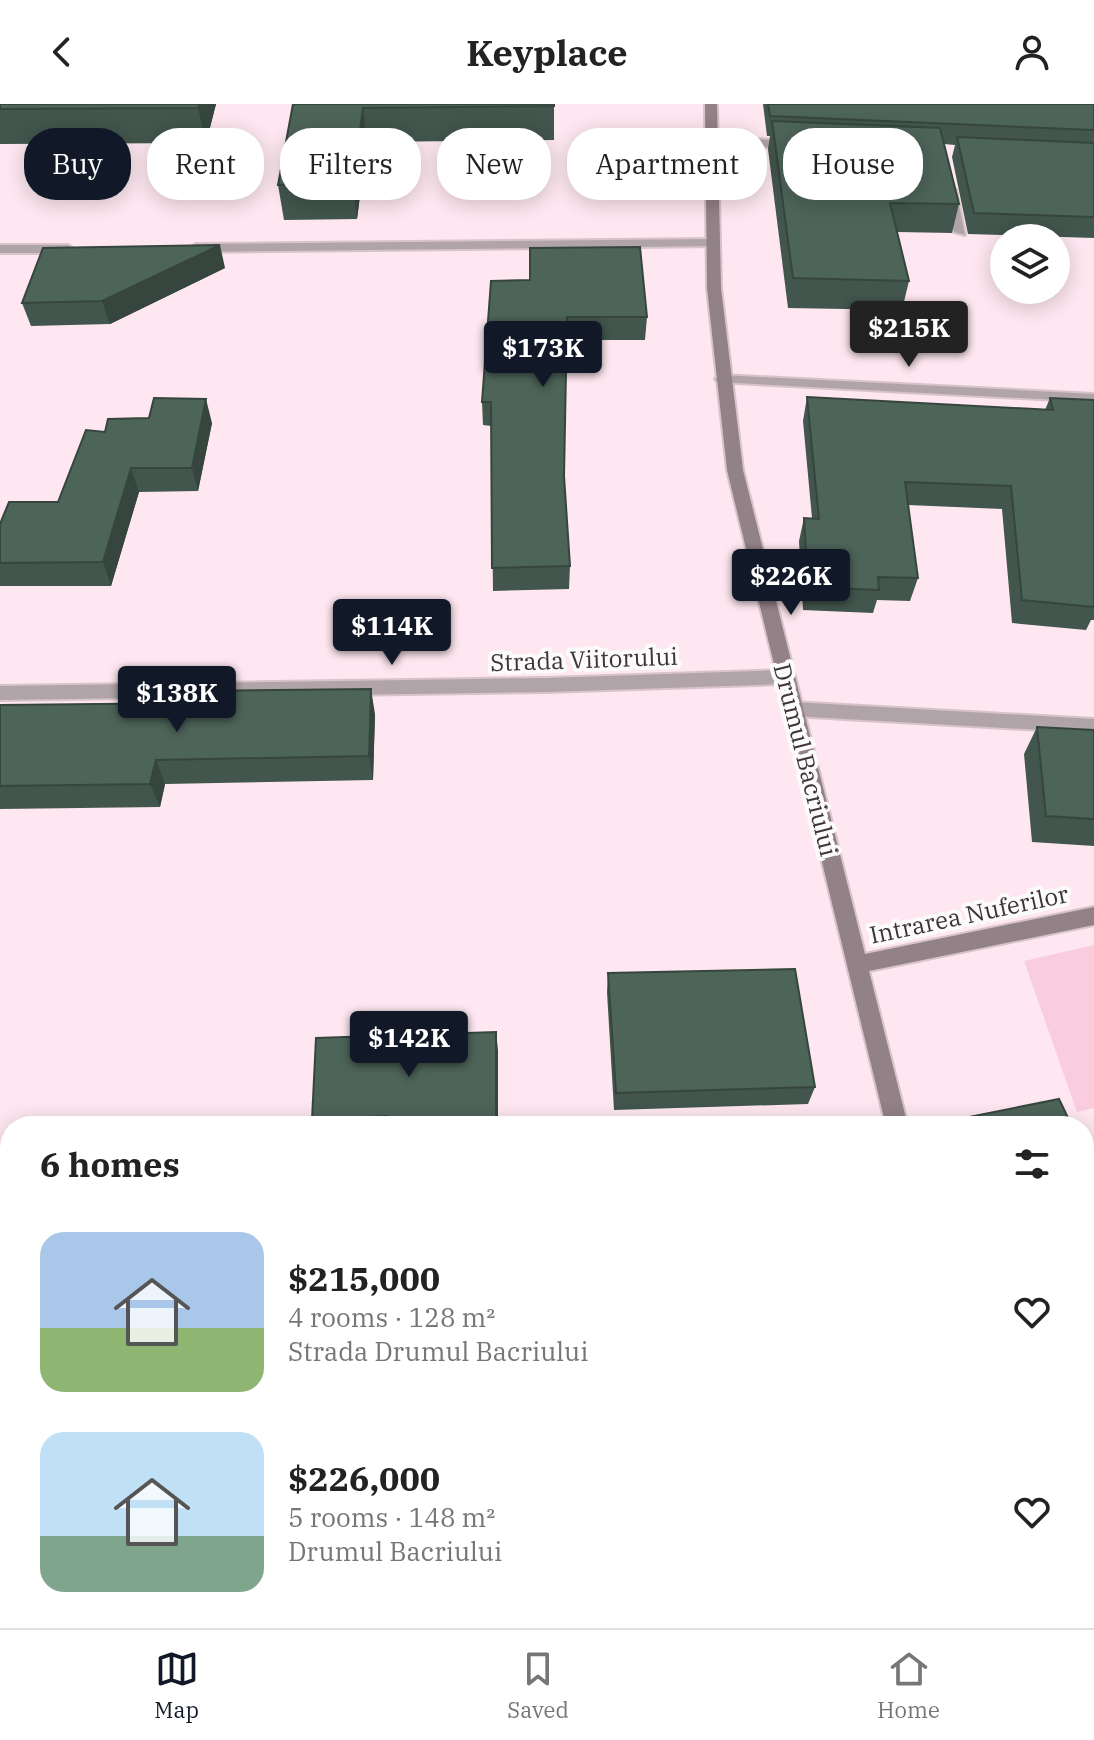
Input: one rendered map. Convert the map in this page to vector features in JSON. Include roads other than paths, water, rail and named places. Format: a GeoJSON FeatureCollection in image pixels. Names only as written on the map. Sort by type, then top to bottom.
{"type":"FeatureCollection","features":[{"type":"Feature","properties":{"kind":"street","name":"Drumul Bacriului"},"geometry":{"type":"LineString","coordinates":[[711,104],[712,128]]}},
{"type":"Feature","properties":{"kind":"street"},"geometry":{"type":"LineString","coordinates":[[948,178],[960,232]]}},
{"type":"Feature","properties":{"kind":"street","name":"Drumul Bacriului"},"geometry":{"type":"LineString","coordinates":[[712,200],[722,379],[735,470],[894,1116]]}},
{"type":"Feature","properties":{"kind":"street"},"geometry":{"type":"LineString","coordinates":[[174,248],[712,243]]}},
{"type":"Feature","properties":{"kind":"street"},"geometry":{"type":"LineString","coordinates":[[0,249],[79,249]]}},
{"type":"Feature","properties":{"kind":"street"},"geometry":{"type":"LineString","coordinates":[[722,379],[1094,398]]}},
{"type":"Feature","properties":{"kind":"street","name":"Strada Viitorului"},"geometry":{"type":"LineString","coordinates":[[0,693],[531,686],[785,677]]}},
{"type":"Feature","properties":{"kind":"street"},"geometry":{"type":"LineString","coordinates":[[792,709],[1094,726]]}},
{"type":"Feature","properties":{"kind":"street","name":"Intrarea Nuferilor"},"geometry":{"type":"LineString","coordinates":[[855,965],[1094,916]]}}]}
